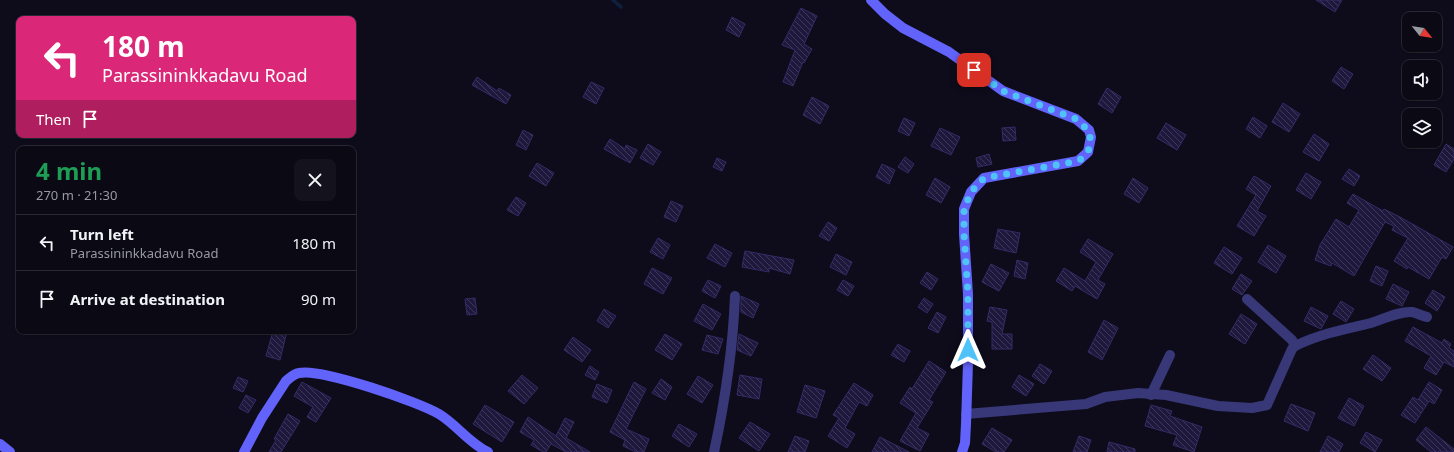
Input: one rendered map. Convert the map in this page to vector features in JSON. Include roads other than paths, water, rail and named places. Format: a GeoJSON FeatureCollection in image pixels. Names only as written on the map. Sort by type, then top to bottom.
{"type":"FeatureCollection","features":[{"type":"Feature","properties":{"kind":"main road"},"geometry":{"type":"LineString","coordinates":[[871,0],[885,14],[903,28],[949,52],[1003,91],[1076,119],[1088,130],[1091,137],[1088,152],[1078,161],[984,178],[971,192],[964,209],[968,294],[965,443],[962,452]]}},
{"type":"Feature","properties":{"kind":"main road"},"geometry":{"type":"LineString","coordinates":[[244,452],[262,418],[286,381],[291,376],[306,373],[356,384],[415,402],[441,415],[461,433],[488,452]]}},
{"type":"Feature","properties":{"kind":"main road"},"geometry":{"type":"LineString","coordinates":[[0,444],[10,452]]}},
{"type":"Feature","properties":{"kind":"street"},"geometry":{"type":"LineString","coordinates":[[714,452],[722,412],[734,326],[735,296]]}},
{"type":"Feature","properties":{"kind":"street"},"geometry":{"type":"LineString","coordinates":[[1247,299],[1292,340],[1295,346]]}},
{"type":"Feature","properties":{"kind":"street"},"geometry":{"type":"LineString","coordinates":[[966,414],[1086,404],[1105,397],[1138,393],[1166,395],[1218,406],[1252,408],[1267,405],[1292,349],[1295,346],[1321,335],[1371,323],[1394,315],[1414,312],[1427,317]]}},
{"type":"Feature","properties":{"kind":"street"},"geometry":{"type":"LineString","coordinates":[[1151,395],[1170,355]]}},
{"type":"Feature","properties":{"kind":"waterway"},"geometry":{"type":"LineString","coordinates":[[613,0],[621,7]]}}]}
